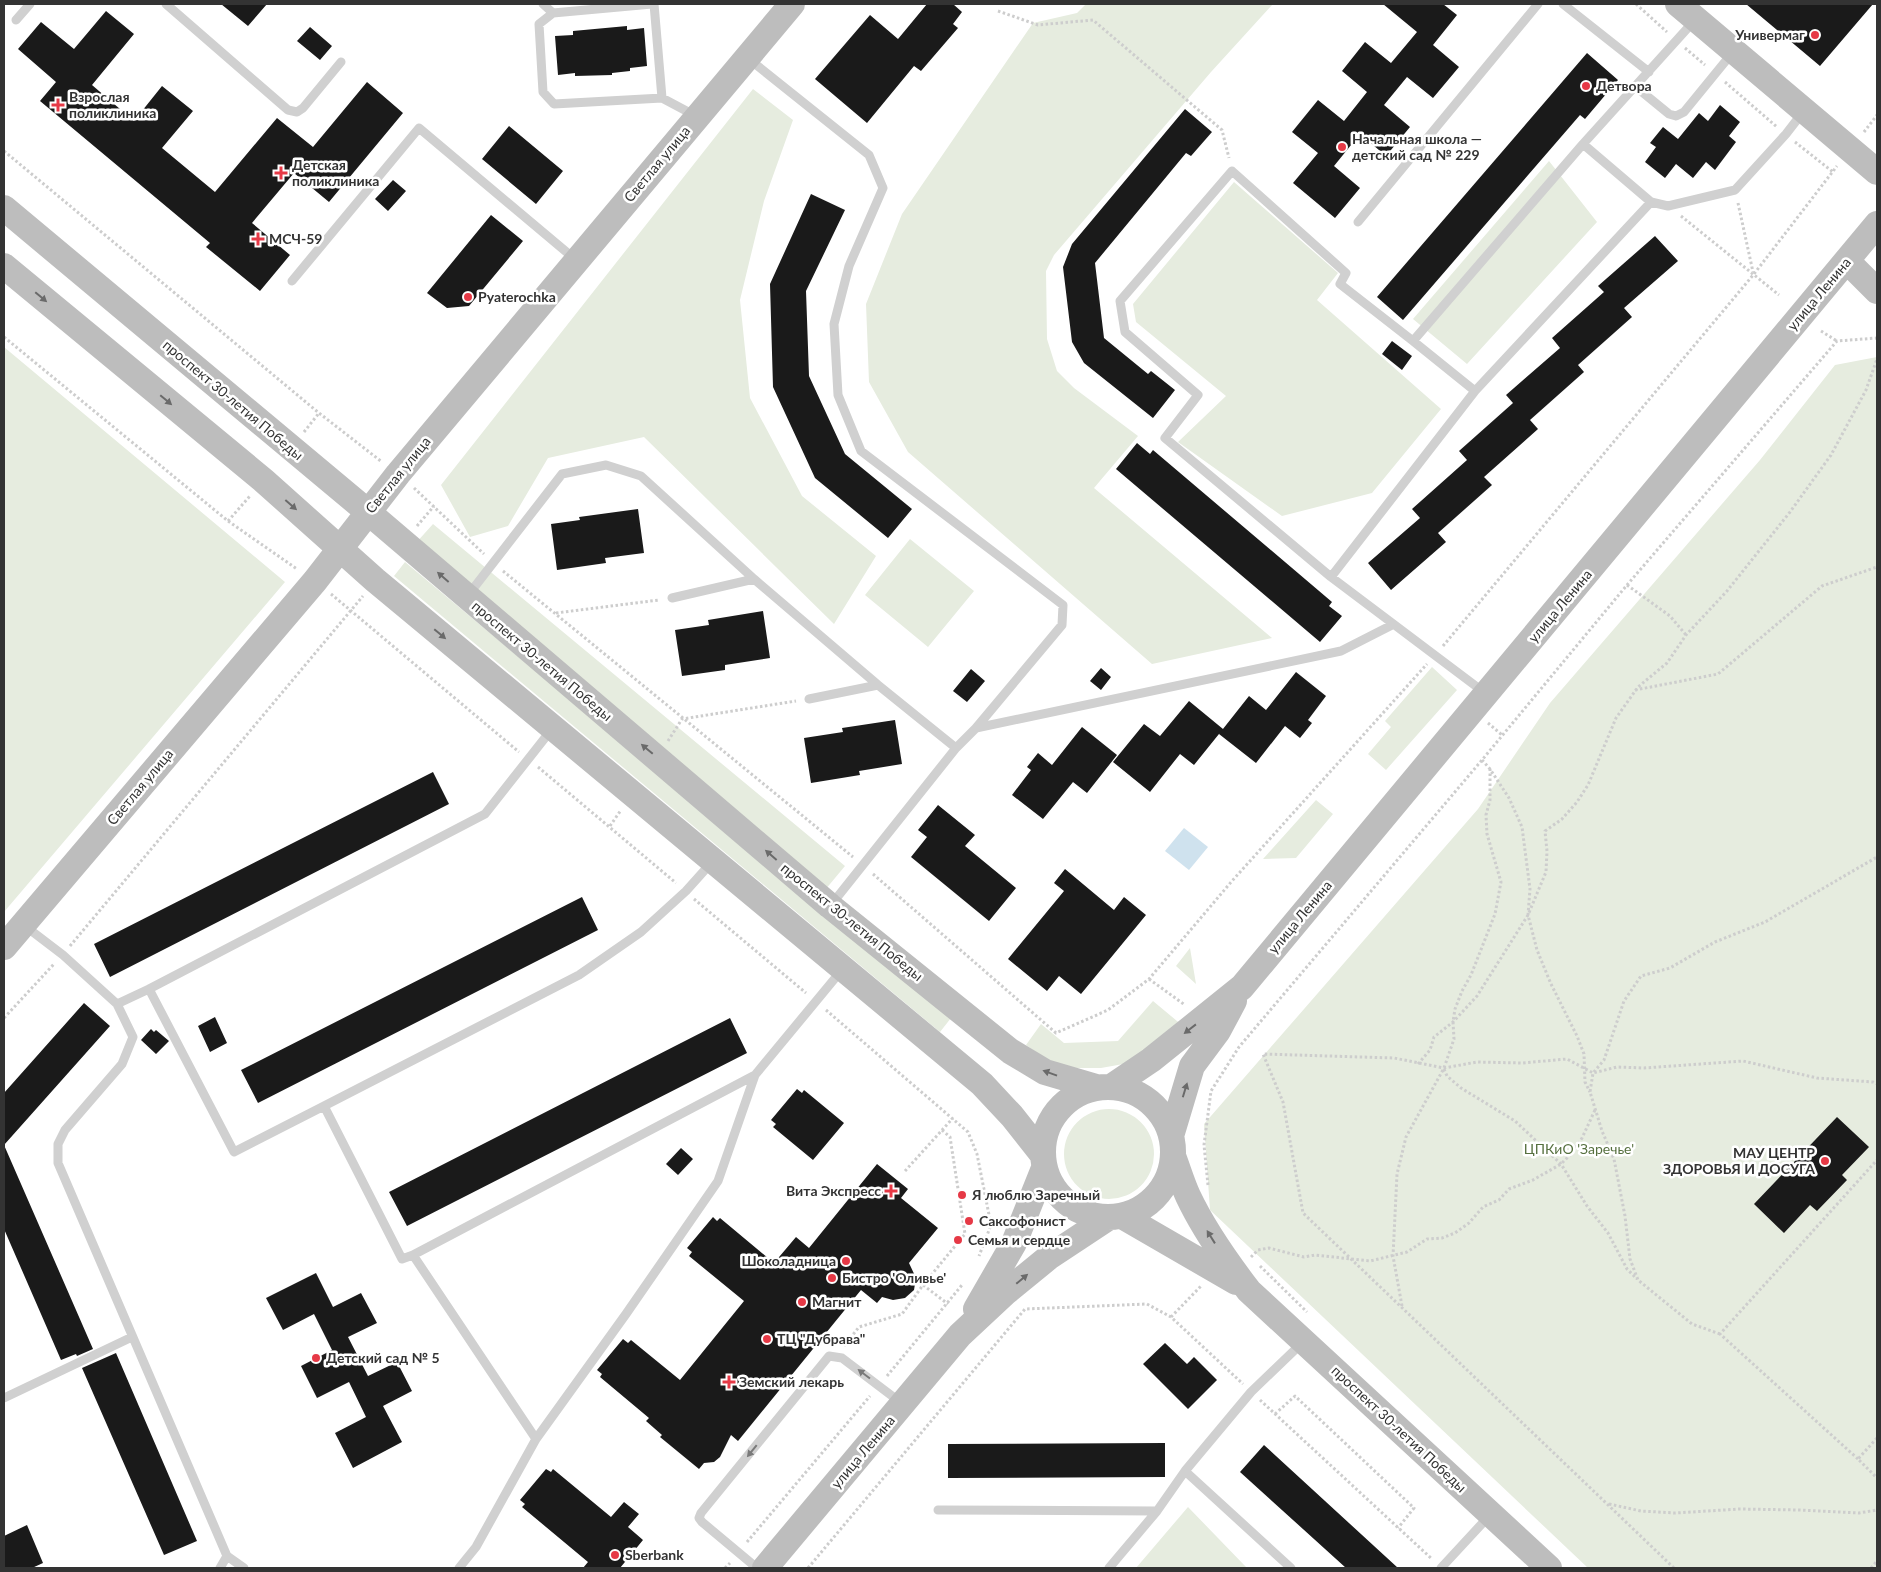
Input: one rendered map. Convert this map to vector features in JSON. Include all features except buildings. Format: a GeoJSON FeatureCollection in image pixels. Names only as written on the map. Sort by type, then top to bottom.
{"type":"FeatureCollection","features":[{"type":"Feature","properties":{"kind":"main road","name":"Светлая улица"},"geometry":{"type":"LineString","coordinates":[[4,947],[315,581],[398,474],[792,4]]}},
{"type":"Feature","properties":{"kind":"main road"},"geometry":{"type":"LineString","coordinates":[[1687,11],[1877,172]]}},
{"type":"Feature","properties":{"kind":"main road","name":"проспект 30-летия Победы"},"geometry":{"type":"LineString","coordinates":[[4,208],[368,512],[830,906],[1010,1051],[1045,1072],[1104,1087]]}},
{"type":"Feature","properties":{"kind":"main road","name":"улица Ленина"},"geometry":{"type":"LineString","coordinates":[[1172,1146],[1192,1066],[1218,1031],[1242,987],[1877,224]]}},
{"type":"Feature","properties":{"kind":"main road"},"geometry":{"type":"LineString","coordinates":[[1847,260],[1877,291]]}},
{"type":"Feature","properties":{"kind":"main road"},"geometry":{"type":"LineString","coordinates":[[4,266],[248,468],[340,549],[982,1084],[1012,1116],[1043,1161],[1052,1188],[1068,1204],[1087,1214],[1115,1217],[1141,1208],[1157,1195],[1168,1177],[1172,1146],[1163,1117],[1149,1102],[1131,1091],[1104,1087],[1075,1095],[1057,1110],[1045,1131],[1043,1161]]}},
{"type":"Feature","properties":{"kind":"main road","name":"улица Ленина"},"geometry":{"type":"LineString","coordinates":[[1104,1087],[1151,1060],[1242,987]]}},
{"type":"Feature","properties":{"kind":"main road","name":"проспект 30-летия Победы"},"geometry":{"type":"LineString","coordinates":[[1172,1146],[1188,1196],[1225,1261],[1249,1290],[1549,1568]]}},
{"type":"Feature","properties":{"kind":"main road","name":"улица Ленина"},"geometry":{"type":"LineString","coordinates":[[960,1335],[1014,1243],[1043,1161]]}},
{"type":"Feature","properties":{"kind":"main road","name":"проспект 30-летия Победы"},"geometry":{"type":"LineString","coordinates":[[1115,1217],[1217,1270],[1249,1290]]}},
{"type":"Feature","properties":{"kind":"main road","name":"улица Ленина"},"geometry":{"type":"LineString","coordinates":[[765,1568],[960,1335],[1049,1256],[1115,1217]]}},
{"type":"Feature","properties":{"kind":"lane"},"geometry":{"type":"LineString","coordinates":[[16,20],[30,4]]}},
{"type":"Feature","properties":{"kind":"lane"},"geometry":{"type":"LineString","coordinates":[[166,4],[288,110],[297,112],[303,108],[341,62]]}},
{"type":"Feature","properties":{"kind":"lane"},"geometry":{"type":"LineString","coordinates":[[543,4],[553,13]]}},
{"type":"Feature","properties":{"kind":"lane"},"geometry":{"type":"LineString","coordinates":[[662,98],[653,4],[553,13],[538,24],[543,92],[554,104],[662,98],[696,117]]}},
{"type":"Feature","properties":{"kind":"lane"},"geometry":{"type":"LineString","coordinates":[[1358,222],[1538,4]]}},
{"type":"Feature","properties":{"kind":"lane"},"geometry":{"type":"LineString","coordinates":[[1563,4],[1649,72]]}},
{"type":"Feature","properties":{"kind":"lane"},"geometry":{"type":"LineString","coordinates":[[1413,341],[1582,144],[1677,41],[1687,11]]}},
{"type":"Feature","properties":{"kind":"lane"},"geometry":{"type":"LineString","coordinates":[[1636,87],[1670,114],[1676,116],[1684,112],[1735,50]]}},
{"type":"Feature","properties":{"kind":"lane"},"geometry":{"type":"LineString","coordinates":[[746,57],[869,155],[883,188],[849,266],[834,324],[838,395],[860,451],[1063,605],[1062,625],[976,728],[956,748],[830,906]]}},
{"type":"Feature","properties":{"kind":"lane"},"geometry":{"type":"LineString","coordinates":[[1582,144],[1651,202],[1668,206],[1735,190],[1786,134],[1805,110]]}},
{"type":"Feature","properties":{"kind":"lane"},"geometry":{"type":"LineString","coordinates":[[292,281],[420,128],[576,260]]}},
{"type":"Feature","properties":{"kind":"lane"},"geometry":{"type":"LineString","coordinates":[[1475,391],[1340,284],[1346,273],[1232,171],[1120,301],[1124,332],[1198,395],[1165,438],[1331,577],[1392,625],[1486,694]]}},
{"type":"Feature","properties":{"kind":"lane"},"geometry":{"type":"LineString","coordinates":[[1331,577],[1475,391],[1651,202]]}},
{"type":"Feature","properties":{"kind":"lane"},"geometry":{"type":"LineString","coordinates":[[466,597],[562,474],[606,465],[641,476],[754,579],[878,685],[956,748]]}},
{"type":"Feature","properties":{"kind":"lane"},"geometry":{"type":"LineString","coordinates":[[672,598],[754,579]]}},
{"type":"Feature","properties":{"kind":"lane"},"geometry":{"type":"LineString","coordinates":[[976,728],[1341,651],[1392,625]]}},
{"type":"Feature","properties":{"kind":"lane"},"geometry":{"type":"LineString","coordinates":[[809,699],[878,685]]}},
{"type":"Feature","properties":{"kind":"lane"},"geometry":{"type":"LineString","coordinates":[[117,1004],[485,814],[553,727]]}},
{"type":"Feature","properties":{"kind":"lane"},"geometry":{"type":"LineString","coordinates":[[149,989],[234,1152],[579,975],[642,932],[686,892],[714,860]]}},
{"type":"Feature","properties":{"kind":"lane"},"geometry":{"type":"LineString","coordinates":[[23,924],[63,955],[117,1004],[133,1037],[122,1064],[65,1130],[58,1144],[58,1163],[227,1556],[244,1568]]}},
{"type":"Feature","properties":{"kind":"lane"},"geometry":{"type":"LineString","coordinates":[[459,1568],[476,1547],[536,1439],[718,1181],[755,1075],[817,1003],[843,969]]}},
{"type":"Feature","properties":{"kind":"lane"},"geometry":{"type":"LineString","coordinates":[[324,1106],[402,1258],[413,1255],[755,1075]]}},
{"type":"Feature","properties":{"kind":"lane"},"geometry":{"type":"LineString","coordinates":[[413,1255],[536,1439]]}},
{"type":"Feature","properties":{"kind":"lane"},"geometry":{"type":"LineString","coordinates":[[4,1398],[132,1337]]}},
{"type":"Feature","properties":{"kind":"lane"},"geometry":{"type":"LineString","coordinates":[[1109,1568],[1157,1511],[1185,1471],[1251,1392],[1304,1341]]}},
{"type":"Feature","properties":{"kind":"lane"},"geometry":{"type":"LineString","coordinates":[[757,1568],[702,1522],[701,1514],[829,1356],[842,1358],[903,1404]]}},
{"type":"Feature","properties":{"kind":"lane"},"geometry":{"type":"LineString","coordinates":[[1185,1471],[1290,1568]]}},
{"type":"Feature","properties":{"kind":"lane"},"geometry":{"type":"LineString","coordinates":[[938,1510],[1157,1511]]}},
{"type":"Feature","properties":{"kind":"lane"},"geometry":{"type":"LineString","coordinates":[[1441,1568],[1491,1514]]}},
{"type":"Feature","properties":{"kind":"lane"},"geometry":{"type":"LineString","coordinates":[[220,1568],[227,1556]]}},
{"type":"Feature","properties":{"kind":"path"},"geometry":{"type":"LineString","coordinates":[[1636,4],[1786,134],[1833,172]]}},
{"type":"Feature","properties":{"kind":"path"},"geometry":{"type":"LineString","coordinates":[[998,11],[1038,25],[1093,20],[1222,130],[1232,171]]}},
{"type":"Feature","properties":{"kind":"path"},"geometry":{"type":"LineString","coordinates":[[1859,139],[1877,117]]}},
{"type":"Feature","properties":{"kind":"path"},"geometry":{"type":"LineString","coordinates":[[4,151],[319,413],[398,474],[492,562],[862,865],[1056,1033],[1108,1010],[1149,979],[1232,881],[1435,655],[1754,274],[1840,163]]}},
{"type":"Feature","properties":{"kind":"path"},"geometry":{"type":"LineString","coordinates":[[1735,190],[1754,274]]}},
{"type":"Feature","properties":{"kind":"path"},"geometry":{"type":"LineString","coordinates":[[1668,206],[1778,295]]}},
{"type":"Feature","properties":{"kind":"path"},"geometry":{"type":"LineString","coordinates":[[1821,331],[1837,342],[1877,338]]}},
{"type":"Feature","properties":{"kind":"path"},"geometry":{"type":"LineString","coordinates":[[4,337],[228,521],[315,581],[352,610],[968,1132],[977,1154],[991,1225],[978,1260]]}},
{"type":"Feature","properties":{"kind":"path"},"geometry":{"type":"LineString","coordinates":[[1209,1192],[1204,1146],[1211,1091],[1239,1047],[1482,760],[1627,585],[1837,342]]}},
{"type":"Feature","properties":{"kind":"path"},"geometry":{"type":"LineString","coordinates":[[1418,1064],[1430,1050],[1434,1037],[1453,1022],[1477,996],[1528,915],[1546,872],[1547,851],[1545,831],[1562,819],[1577,802],[1588,785],[1616,718],[1635,690],[1667,663],[1686,635],[1728,591],[1831,455],[1866,390],[1877,359]]}},
{"type":"Feature","properties":{"kind":"path"},"geometry":{"type":"LineString","coordinates":[[1635,690],[1718,674],[1822,586],[1877,567]]}},
{"type":"Feature","properties":{"kind":"path"},"geometry":{"type":"LineString","coordinates":[[1627,585],[1670,616],[1686,635]]}},
{"type":"Feature","properties":{"kind":"path"},"geometry":{"type":"LineString","coordinates":[[556,613],[672,598]]}},
{"type":"Feature","properties":{"kind":"path"},"geometry":{"type":"LineString","coordinates":[[4,1018],[63,955],[352,610]]}},
{"type":"Feature","properties":{"kind":"path"},"geometry":{"type":"LineString","coordinates":[[682,719],[809,699]]}},
{"type":"Feature","properties":{"kind":"path"},"geometry":{"type":"LineString","coordinates":[[1482,760],[1509,798],[1522,827],[1530,889],[1528,915],[1540,958],[1584,1054],[1585,1082],[1614,1159],[1625,1216],[1630,1259],[1638,1280]]}},
{"type":"Feature","properties":{"kind":"path"},"geometry":{"type":"LineString","coordinates":[[1403,1307],[1393,1256],[1397,1174],[1406,1137],[1444,1068],[1454,1039],[1453,1022],[1455,1009],[1471,975],[1495,914],[1501,882],[1487,834],[1486,815],[1490,800],[1490,769]]}},
{"type":"Feature","properties":{"kind":"path"},"geometry":{"type":"LineString","coordinates":[[1590,1092],[1593,1073],[1604,1060],[1624,1001],[1641,976],[1670,968],[1715,942],[1764,922],[1877,857]]}},
{"type":"Feature","properties":{"kind":"path"},"geometry":{"type":"LineString","coordinates":[[1149,979],[1186,1006]]}},
{"type":"Feature","properties":{"kind":"path"},"geometry":{"type":"LineString","coordinates":[[1674,1568],[1303,1213],[1283,1102],[1263,1054],[1394,1058],[1444,1068],[1477,1062],[1522,1063],[1567,1059],[1593,1073],[1617,1067],[1644,1068],[1743,1061],[1817,1078],[1876,1082]]}},
{"type":"Feature","properties":{"kind":"path"},"geometry":{"type":"LineString","coordinates":[[1444,1068],[1447,1076],[1461,1088],[1515,1121],[1561,1164],[1587,1206],[1608,1232],[1627,1269],[1638,1280],[1692,1324],[1720,1334],[1877,1478]]}},
{"type":"Feature","properties":{"kind":"path"},"geometry":{"type":"LineString","coordinates":[[1245,1252],[1251,1257],[1258,1250],[1268,1248],[1304,1257],[1316,1255],[1370,1261],[1407,1252],[1428,1239],[1442,1238],[1455,1233],[1469,1223],[1483,1207],[1499,1200],[1510,1189],[1533,1180],[1561,1164],[1582,1138],[1596,1110]]}},
{"type":"Feature","properties":{"kind":"path"},"geometry":{"type":"LineString","coordinates":[[905,1172],[953,1118]]}},
{"type":"Feature","properties":{"kind":"path"},"geometry":{"type":"LineString","coordinates":[[837,1356],[859,1327],[902,1314],[965,1234],[950,1137],[942,1130]]}},
{"type":"Feature","properties":{"kind":"path"},"geometry":{"type":"LineString","coordinates":[[1720,1334],[1877,1160]]}},
{"type":"Feature","properties":{"kind":"path"},"geometry":{"type":"LineString","coordinates":[[725,1568],[964,1283]]}},
{"type":"Feature","properties":{"kind":"path"},"geometry":{"type":"LineString","coordinates":[[924,1286],[948,1304]]}},
{"type":"Feature","properties":{"kind":"path"},"geometry":{"type":"LineString","coordinates":[[808,1568],[1025,1309],[1147,1304],[1170,1317],[1441,1568]]}},
{"type":"Feature","properties":{"kind":"path"},"geometry":{"type":"LineString","coordinates":[[1275,1414],[1295,1396],[1414,1508],[1398,1528]]}},
{"type":"Feature","properties":{"kind":"path"},"geometry":{"type":"LineString","coordinates":[[1858,1460],[1877,1438]]}},
{"type":"Feature","properties":{"kind":"path"},"geometry":{"type":"LineString","coordinates":[[1607,1504],[1641,1511],[1675,1514],[1740,1510],[1858,1513],[1877,1510]]}},
{"type":"Feature","properties":{"kind":"path"},"geometry":{"type":"LineString","coordinates":[[1871,1568],[1877,1561]]}},
{"type":"Feature","properties":{"kind":"green space"},"geometry":{"type":"Polygon","coordinates":[[[1086,4],[1273,4],[1211,72],[1054,255],[1046,271],[1047,339],[1057,371],[1074,388],[1138,436],[1094,488],[1272,638],[1152,664],[908,452],[869,382],[866,304],[902,214],[1033,23],[1077,13],[1086,4]]]}},
{"type":"Feature","properties":{"kind":"green space"},"geometry":{"type":"Polygon","coordinates":[[[753,89],[793,120],[764,201],[740,300],[750,398],[802,496],[876,556],[834,624],[644,437],[548,458],[508,526],[470,537],[441,485],[753,89]]]}},
{"type":"Feature","properties":{"kind":"green space"},"geometry":{"type":"Polygon","coordinates":[[[1549,161],[1597,222],[1467,364],[1413,319],[1549,161]]]}},
{"type":"Feature","properties":{"kind":"green space"},"geometry":{"type":"Polygon","coordinates":[[[1234,182],[1338,273],[1317,300],[1441,409],[1372,493],[1282,516],[1178,442],[1226,396],[1136,322],[1133,304],[1234,182]]]}},
{"type":"Feature","properties":{"kind":"green space"},"geometry":{"type":"Polygon","coordinates":[[[4,347],[285,582],[4,912],[4,347]]]}},
{"type":"Feature","properties":{"kind":"green space","name":"ЦПКиО 'Заречье'"},"geometry":{"type":"Polygon","coordinates":[[[1877,357],[1877,1568],[1588,1568],[1210,1210],[1204,1124],[1478,809],[1550,703],[1760,460],[1835,365],[1877,357]]]}},
{"type":"Feature","properties":{"kind":"green space"},"geometry":{"type":"Polygon","coordinates":[[[433,524],[845,866],[825,890],[415,544],[433,524]]]}},
{"type":"Feature","properties":{"kind":"green space"},"geometry":{"type":"Polygon","coordinates":[[[910,539],[974,591],[928,647],[865,595],[910,539]]]}},
{"type":"Feature","properties":{"kind":"green space"},"geometry":{"type":"Polygon","coordinates":[[[405,562],[951,1018],[940,1032],[394,576],[405,562]]]}},
{"type":"Feature","properties":{"kind":"green space"},"geometry":{"type":"Polygon","coordinates":[[[1432,667],[1457,690],[1386,770],[1368,754],[1391,727],[1385,721],[1432,667]]]}},
{"type":"Feature","properties":{"kind":"green space"},"geometry":{"type":"Polygon","coordinates":[[[1316,800],[1333,814],[1296,858],[1263,859],[1316,800]]]}},
{"type":"Feature","properties":{"kind":"green space"},"geometry":{"type":"Polygon","coordinates":[[[1190,948],[1196,984],[1176,966],[1190,948]]]}},
{"type":"Feature","properties":{"kind":"green space"},"geometry":{"type":"Polygon","coordinates":[[[1153,1001],[1183,1026],[1129,1063],[1101,1068],[1072,1068],[1046,1059],[1026,1045],[1041,1024],[1064,1043],[1118,1041],[1153,1001]]]}},
{"type":"Feature","properties":{"kind":"green space"},"geometry":{"type":"Polygon","coordinates":[[[1109,1109],[1126,1112],[1141,1122],[1151,1137],[1154,1154],[1151,1171],[1141,1186],[1126,1196],[1109,1199],[1092,1196],[1077,1186],[1067,1171],[1064,1154],[1067,1137],[1077,1122],[1092,1112],[1109,1109]]]}},
{"type":"Feature","properties":{"kind":"green space"},"geometry":{"type":"Polygon","coordinates":[[[1188,1507],[1247,1568],[1136,1568],[1188,1507]]]}},
{"type":"Feature","properties":{"kind":"water"},"geometry":{"type":"Polygon","coordinates":[[[1184,828],[1208,847],[1189,870],[1165,851],[1184,828]]]}},
{"type":"Feature","properties":{"kind":"place","name":"Универмаг"},"geometry":{"type":"Point","coordinates":[1815,35]}},
{"type":"Feature","properties":{"kind":"place","name":"Детвора"},"geometry":{"type":"Point","coordinates":[1586,86]}},
{"type":"Feature","properties":{"kind":"place","name":"Взрослая поликлиника"},"geometry":{"type":"Point","coordinates":[58,105]}},
{"type":"Feature","properties":{"kind":"place","name":"Начальная школа — детский сад № 229"},"geometry":{"type":"Point","coordinates":[1342,147]}},
{"type":"Feature","properties":{"kind":"place","name":"Детская поликлиника"},"geometry":{"type":"Point","coordinates":[281,173]}},
{"type":"Feature","properties":{"kind":"place","name":"МСЧ-59"},"geometry":{"type":"Point","coordinates":[258,239]}},
{"type":"Feature","properties":{"kind":"place","name":"Pyaterochka"},"geometry":{"type":"Point","coordinates":[468,297]}},
{"type":"Feature","properties":{"kind":"place","name":"МАУ ЦЕНТР ЗДОРОВЬЯ И ДОСУГА"},"geometry":{"type":"Point","coordinates":[1825,1161]}},
{"type":"Feature","properties":{"kind":"place","name":"Вита Экспресс"},"geometry":{"type":"Point","coordinates":[891,1191]}},
{"type":"Feature","properties":{"kind":"place","name":"Я люблю Заречный"},"geometry":{"type":"Point","coordinates":[962,1195]}},
{"type":"Feature","properties":{"kind":"place","name":"Саксофонист"},"geometry":{"type":"Point","coordinates":[969,1221]}},
{"type":"Feature","properties":{"kind":"place","name":"Семья и сердце"},"geometry":{"type":"Point","coordinates":[958,1240]}},
{"type":"Feature","properties":{"kind":"place","name":"Шоколадница"},"geometry":{"type":"Point","coordinates":[846,1261]}},
{"type":"Feature","properties":{"kind":"place","name":"Бистро 'Оливье'"},"geometry":{"type":"Point","coordinates":[832,1278]}},
{"type":"Feature","properties":{"kind":"place","name":"Магнит"},"geometry":{"type":"Point","coordinates":[802,1302]}},
{"type":"Feature","properties":{"kind":"place","name":"ТЦ \"Дубрава\""},"geometry":{"type":"Point","coordinates":[767,1339]}},
{"type":"Feature","properties":{"kind":"place","name":"Детский сад № 5"},"geometry":{"type":"Point","coordinates":[316,1358]}},
{"type":"Feature","properties":{"kind":"place","name":"Земский лекарь"},"geometry":{"type":"Point","coordinates":[729,1382]}},
{"type":"Feature","properties":{"kind":"place","name":"Sberbank"},"geometry":{"type":"Point","coordinates":[615,1555]}}]}
